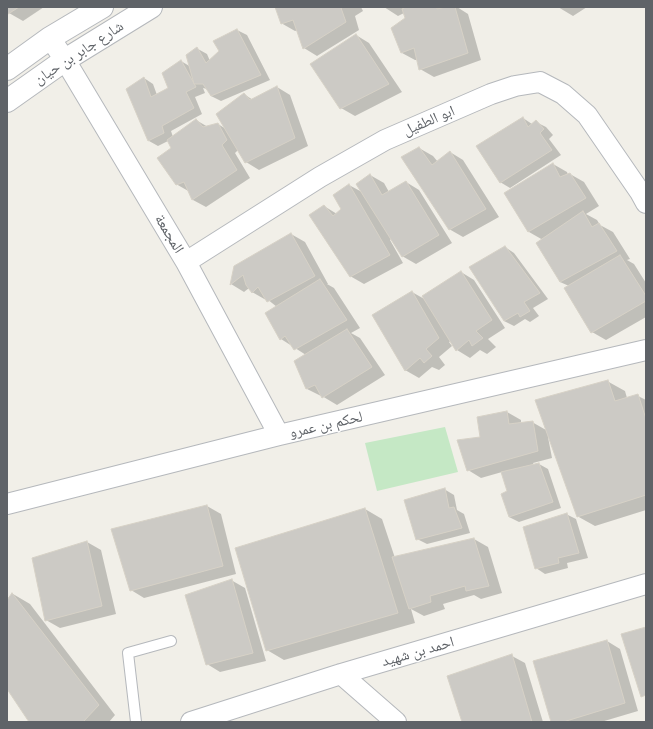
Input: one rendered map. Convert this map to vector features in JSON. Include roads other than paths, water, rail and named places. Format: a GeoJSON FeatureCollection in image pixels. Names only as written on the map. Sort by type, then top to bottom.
{"type":"FeatureCollection","features":[{"type":"Feature","properties":{"kind":"street","name":"شارع جابر بن حيان"},"geometry":{"type":"LineString","coordinates":[[7,69],[50,38],[102,7]]}},
{"type":"Feature","properties":{"kind":"street","name":"شارع جابر بن حيان"},"geometry":{"type":"LineString","coordinates":[[7,101],[65,60],[151,7]]}},
{"type":"Feature","properties":{"kind":"street","name":"المجمعة"},"geometry":{"type":"LineString","coordinates":[[50,38],[65,60],[186,262],[279,435]]}},
{"type":"Feature","properties":{"kind":"street","name":"ابو الطفيل"},"geometry":{"type":"LineString","coordinates":[[186,262],[320,177],[385,140],[491,94],[515,86],[540,82],[563,94],[587,115],[644,195]]}},
{"type":"Feature","properties":{"kind":"street","name":"لحكم بن عمرو"},"geometry":{"type":"LineString","coordinates":[[7,504],[279,435],[646,350]]}},
{"type":"Feature","properties":{"kind":"street","name":"احمد بن شهيد"},"geometry":{"type":"LineString","coordinates":[[191,722],[341,674],[646,584]]}},
{"type":"Feature","properties":{"kind":"street"},"geometry":{"type":"LineString","coordinates":[[341,674],[396,722]]}},
{"type":"Feature","properties":{"kind":"lane"},"geometry":{"type":"LineString","coordinates":[[136,722],[128,653],[171,641]]}}]}
